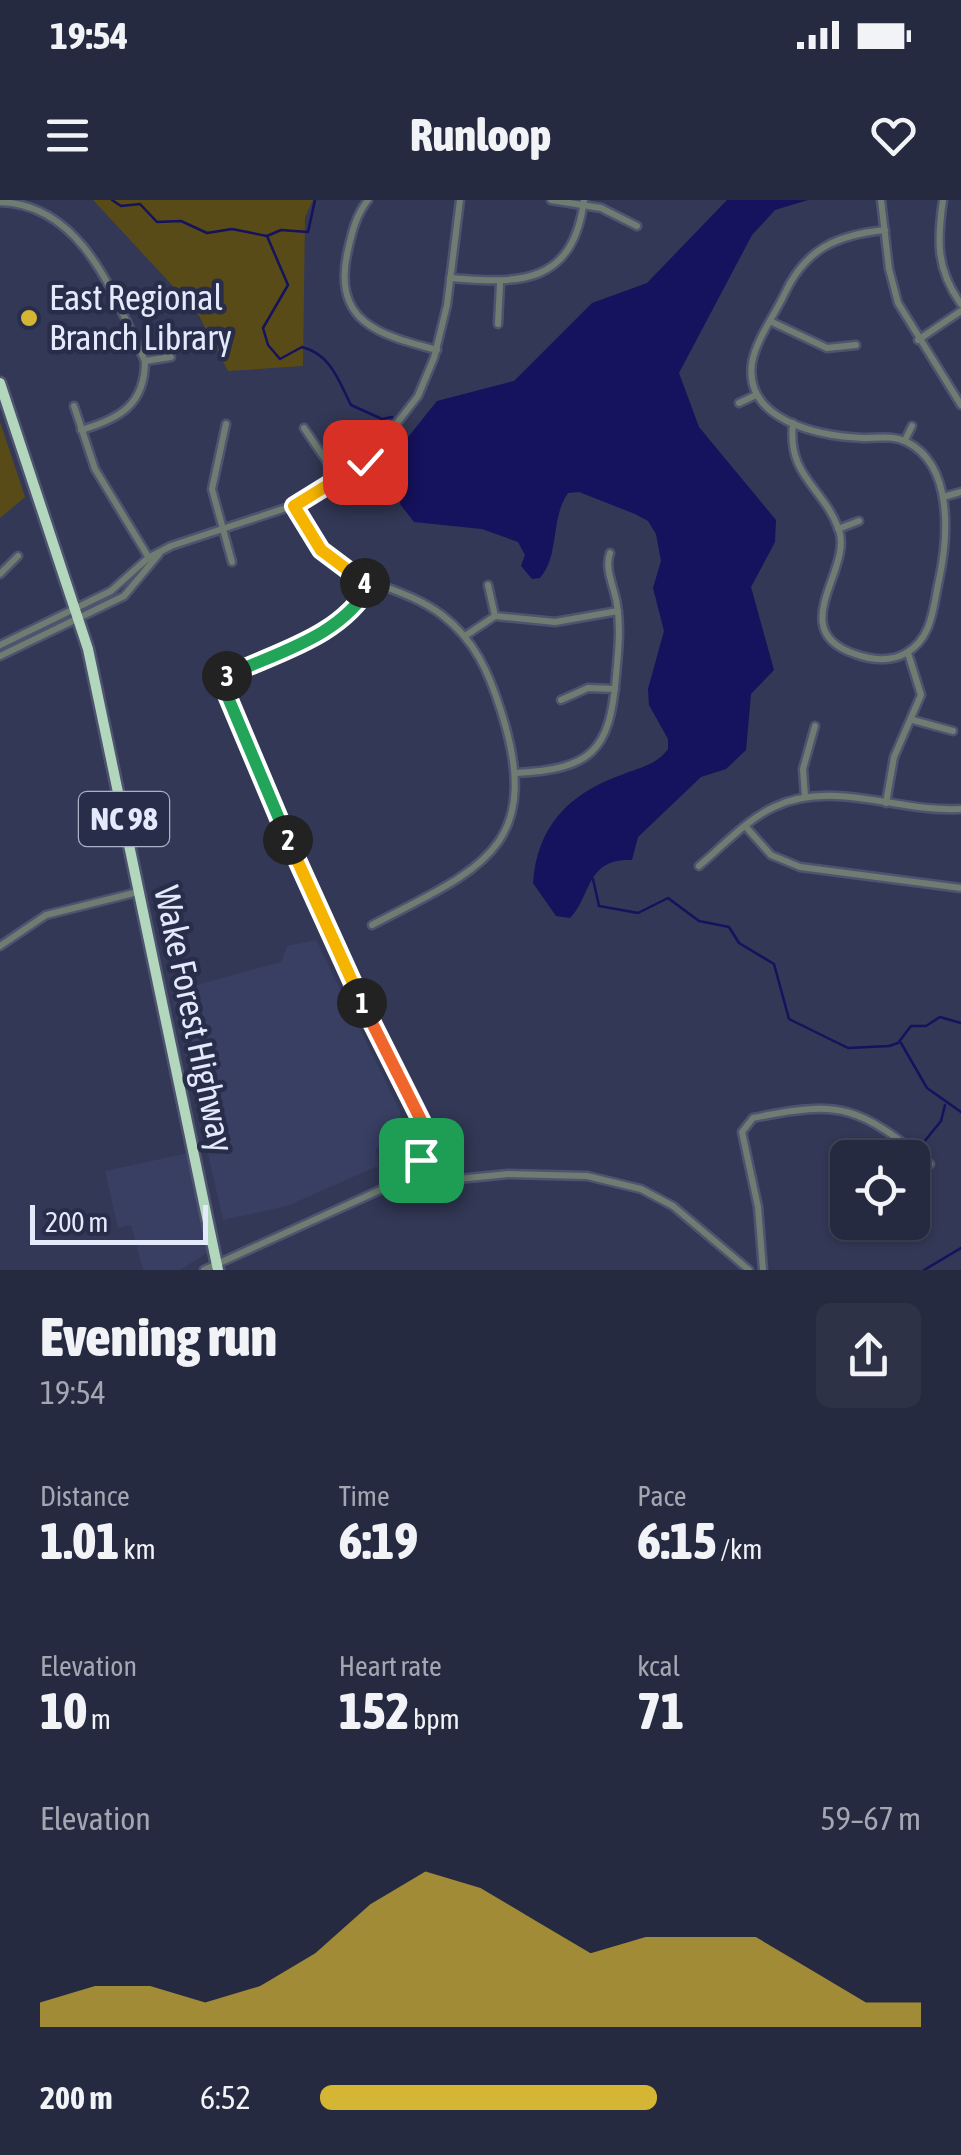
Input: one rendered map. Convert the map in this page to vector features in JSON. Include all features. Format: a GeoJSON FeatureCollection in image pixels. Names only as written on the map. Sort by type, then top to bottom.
{"type":"FeatureCollection","features":[{"type":"Feature","properties":{"kind":"highway","name":"Wake Forest Highway"},"geometry":{"type":"LineString","coordinates":[[0,383],[78,611],[217,1267]]}},
{"type":"Feature","properties":{"kind":"street"},"geometry":{"type":"LineString","coordinates":[[368,200],[354,222],[344,265],[349,303],[372,329],[437,350]]}},
{"type":"Feature","properties":{"kind":"street"},"geometry":{"type":"LineString","coordinates":[[0,656],[118,587],[160,553],[294,506],[340,481],[373,454],[418,396],[437,350],[460,200]]}},
{"type":"Feature","properties":{"kind":"street"},"geometry":{"type":"LineString","coordinates":[[551,200],[584,202],[637,226]]}},
{"type":"Feature","properties":{"kind":"street"},"geometry":{"type":"LineString","coordinates":[[881,200],[894,289],[918,340],[961,405]]}},
{"type":"Feature","properties":{"kind":"street"},"geometry":{"type":"LineString","coordinates":[[918,340],[961,308],[940,266],[938,236],[943,200]]}},
{"type":"Feature","properties":{"kind":"street"},"geometry":{"type":"LineString","coordinates":[[0,202],[40,210],[77,237],[145,362],[145,379],[132,408],[118,418],[81,430]]}},
{"type":"Feature","properties":{"kind":"street"},"geometry":{"type":"LineString","coordinates":[[450,278],[500,284],[530,278],[556,264],[574,238],[584,202]]}},
{"type":"Feature","properties":{"kind":"street"},"geometry":{"type":"LineString","coordinates":[[793,423],[795,463],[838,529],[840,561],[822,602],[830,634],[857,655],[883,659],[908,653],[925,636],[944,540],[943,496],[927,460],[904,440],[860,438],[793,423],[768,410],[756,395],[753,360],[792,277],[814,252],[844,236],[885,230]]}},
{"type":"Feature","properties":{"kind":"street"},"geometry":{"type":"LineString","coordinates":[[498,324],[500,284]]}},
{"type":"Feature","properties":{"kind":"street"},"geometry":{"type":"LineString","coordinates":[[772,322],[827,348],[856,345]]}},
{"type":"Feature","properties":{"kind":"street"},"geometry":{"type":"LineString","coordinates":[[145,362],[170,357]]}},
{"type":"Feature","properties":{"kind":"street"},"geometry":{"type":"LineString","coordinates":[[739,403],[756,395]]}},
{"type":"Feature","properties":{"kind":"street"},"geometry":{"type":"LineString","coordinates":[[74,406],[95,470],[151,560]]}},
{"type":"Feature","properties":{"kind":"street"},"geometry":{"type":"LineString","coordinates":[[226,424],[212,479],[221,530],[232,562]]}},
{"type":"Feature","properties":{"kind":"street"},"geometry":{"type":"LineString","coordinates":[[904,440],[912,426]]}},
{"type":"Feature","properties":{"kind":"street"},"geometry":{"type":"LineString","coordinates":[[304,428],[340,481]]}},
{"type":"Feature","properties":{"kind":"street"},"geometry":{"type":"LineString","coordinates":[[943,496],[961,492]]}},
{"type":"Feature","properties":{"kind":"street"},"geometry":{"type":"LineString","coordinates":[[294,506],[305,530],[328,558],[370,585],[432,608],[465,636],[491,679],[516,773],[508,824],[484,862],[372,925]]}},
{"type":"Feature","properties":{"kind":"street"},"geometry":{"type":"LineString","coordinates":[[838,529],[859,521]]}},
{"type":"Feature","properties":{"kind":"street"},"geometry":{"type":"LineString","coordinates":[[516,773],[560,770],[590,755],[609,728],[618,611],[607,566],[610,552]]}},
{"type":"Feature","properties":{"kind":"street"},"geometry":{"type":"LineString","coordinates":[[0,574],[18,556]]}},
{"type":"Feature","properties":{"kind":"street"},"geometry":{"type":"LineString","coordinates":[[488,584],[495,616]]}},
{"type":"Feature","properties":{"kind":"street"},"geometry":{"type":"LineString","coordinates":[[212,681],[223,682],[340,622],[370,585]]}},
{"type":"Feature","properties":{"kind":"street"},"geometry":{"type":"LineString","coordinates":[[0,644],[78,611]]}},
{"type":"Feature","properties":{"kind":"street"},"geometry":{"type":"LineString","coordinates":[[465,636],[495,616],[555,622],[618,611]]}},
{"type":"Feature","properties":{"kind":"street"},"geometry":{"type":"LineString","coordinates":[[886,804],[894,757],[913,720],[921,686],[908,653]]}},
{"type":"Feature","properties":{"kind":"street"},"geometry":{"type":"LineString","coordinates":[[223,682],[331,940],[432,1143],[430,1154],[400,1171],[390,1186]]}},
{"type":"Feature","properties":{"kind":"street"},"geometry":{"type":"LineString","coordinates":[[562,700],[588,688],[615,689]]}},
{"type":"Feature","properties":{"kind":"street"},"geometry":{"type":"LineString","coordinates":[[913,720],[953,731]]}},
{"type":"Feature","properties":{"kind":"street"},"geometry":{"type":"LineString","coordinates":[[805,797],[803,769],[815,726]]}},
{"type":"Feature","properties":{"kind":"street"},"geometry":{"type":"LineString","coordinates":[[700,866],[775,806],[805,797],[961,809]]}},
{"type":"Feature","properties":{"kind":"street"},"geometry":{"type":"LineString","coordinates":[[746,826],[772,855],[800,868],[961,888]]}},
{"type":"Feature","properties":{"kind":"street"},"geometry":{"type":"LineString","coordinates":[[0,946],[46,915],[139,891]]}},
{"type":"Feature","properties":{"kind":"street"},"geometry":{"type":"LineString","coordinates":[[763,1270],[760,1224],[742,1132],[752,1118],[813,1106],[842,1108],[898,1140]]}},
{"type":"Feature","properties":{"kind":"street"},"geometry":{"type":"LineString","coordinates":[[204,1270],[390,1186],[475,1175],[606,1179],[643,1190],[673,1206],[749,1270]]}},
{"type":"Feature","properties":{"kind":"shaded area"},"geometry":{"type":"Polygon","coordinates":[[[93,200],[313,200],[305,217],[303,366],[228,371],[197,312],[93,200]]]}},
{"type":"Feature","properties":{"kind":"shaded area"},"geometry":{"type":"Polygon","coordinates":[[[727,200],[808,200],[775,210],[752,235],[679,373],[699,427],[776,520],[775,542],[751,587],[774,670],[751,694],[746,750],[726,769],[701,777],[638,837],[632,860],[617,861],[598,872],[570,918],[556,916],[533,883],[541,845],[549,829],[585,792],[653,762],[668,749],[668,739],[649,705],[648,689],[664,631],[653,588],[661,561],[656,534],[648,521],[635,514],[579,492],[568,493],[546,569],[540,578],[532,579],[521,566],[525,555],[518,542],[482,529],[414,522],[400,504],[403,487],[393,475],[392,457],[437,401],[514,381],[592,303],[647,283],[727,200]]]}},
{"type":"Feature","properties":{"kind":"shaded area"},"geometry":{"type":"Polygon","coordinates":[[[0,422],[25,497],[0,518],[0,422]]]}},
{"type":"Feature","properties":{"kind":"shaded area"},"geometry":{"type":"Polygon","coordinates":[[[316,940],[400,1111],[401,1122],[376,1150],[378,1166],[287,1206],[223,1220],[171,992],[281,962],[287,946],[316,940]]]}},
{"type":"Feature","properties":{"kind":"shaded area"},"geometry":{"type":"Polygon","coordinates":[[[188,1153],[207,1253],[180,1270],[143,1270],[131,1225],[118,1228],[105,1171],[188,1153]]]}},
{"type":"Feature","properties":{"kind":"waterway"},"geometry":{"type":"LineString","coordinates":[[112,200],[121,206],[140,204],[157,222],[181,221],[207,233],[232,229],[267,236],[281,230],[308,232],[315,200]]}},
{"type":"Feature","properties":{"kind":"waterway"},"geometry":{"type":"LineString","coordinates":[[267,236],[288,285],[263,328],[268,345],[280,359],[302,347],[321,356],[351,405],[382,419],[392,417]]}},
{"type":"Feature","properties":{"kind":"waterway"},"geometry":{"type":"LineString","coordinates":[[593,879],[599,906],[638,913],[668,898],[699,921],[729,927],[739,943],[774,964],[789,1019],[848,1048],[898,1043],[911,1026],[926,1026],[940,1017],[961,1023]]}},
{"type":"Feature","properties":{"kind":"waterway"},"geometry":{"type":"LineString","coordinates":[[901,1043],[927,1088],[961,1112]]}},
{"type":"Feature","properties":{"kind":"waterway"},"geometry":{"type":"LineString","coordinates":[[926,1140],[941,1121],[945,1105]]}},
{"type":"Feature","properties":{"kind":"waterway"},"geometry":{"type":"LineString","coordinates":[[924,1270],[961,1248]]}},
{"type":"Feature","properties":{"kind":"place","name":"East Regional Branch Library"},"geometry":{"type":"Point","coordinates":[29,318]}},
{"type":"Feature","properties":{"kind":"route"},"geometry":{"type":"LineString","coordinates":[[365,462],[320,494],[294,506],[305,530],[328,558],[370,585],[363,598],[333,626],[228,675],[223,682],[331,940],[430,1138],[431,1150],[421,1160]]}}]}
